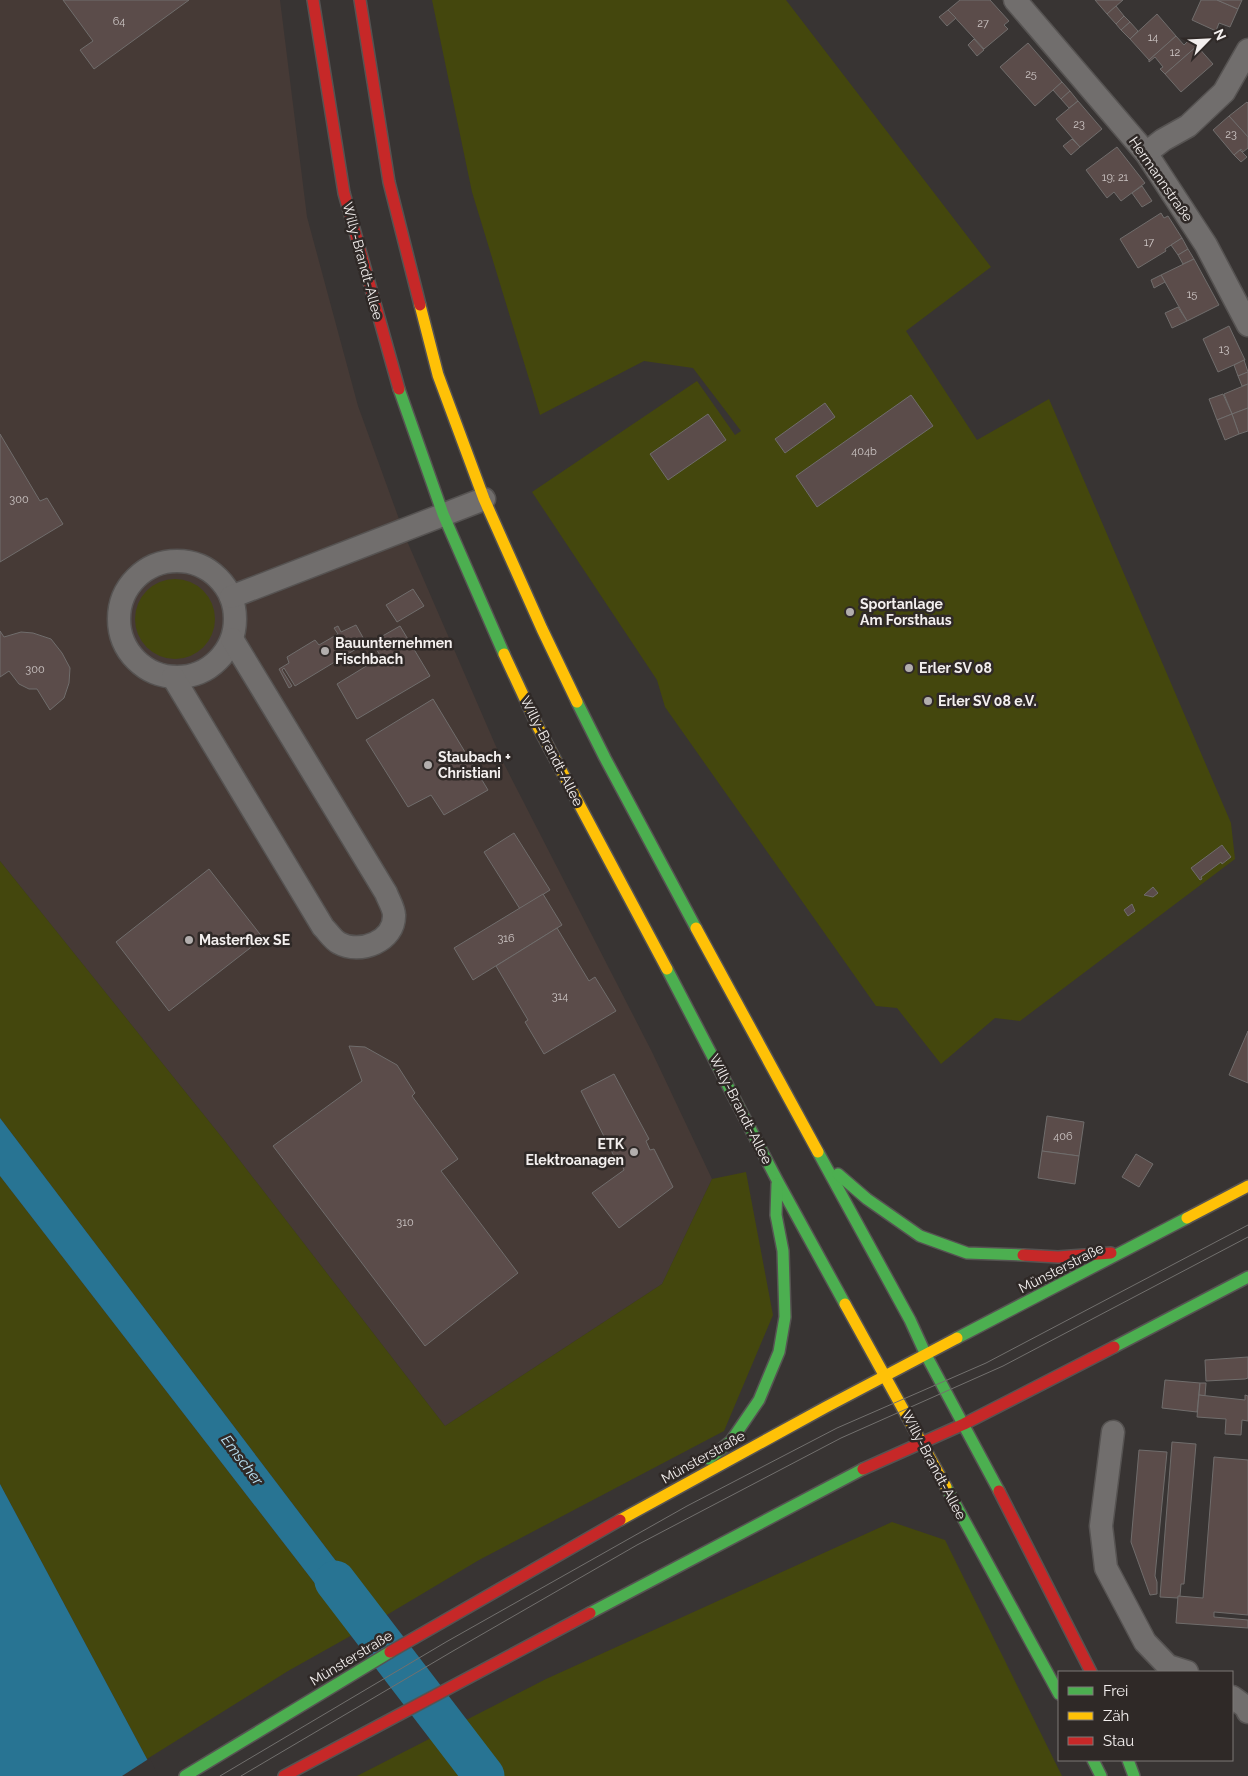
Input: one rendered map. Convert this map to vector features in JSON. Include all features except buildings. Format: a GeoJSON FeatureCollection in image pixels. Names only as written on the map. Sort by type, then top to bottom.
{"type":"FeatureCollection","features":[{"type":"Feature","properties":{"kind":"main road","name":"Willy-Brandt-Allee"},"geometry":{"type":"LineString","coordinates":[[313,0],[344,193],[398,386],[444,514],[489,621],[538,727],[716,1060],[777,1180],[1058,1692]]}},
{"type":"Feature","properties":{"kind":"main road"},"geometry":{"type":"LineString","coordinates":[[360,0],[389,182],[438,375],[484,499],[542,629],[605,758],[708,951],[910,1320],[926,1355],[964,1424],[1090,1671]]}},
{"type":"Feature","properties":{"kind":"main road"},"geometry":{"type":"LineString","coordinates":[[825,1163],[867,1199],[920,1236],[967,1253],[1058,1257],[1125,1252]]}},
{"type":"Feature","properties":{"kind":"main road"},"geometry":{"type":"LineString","coordinates":[[676,1488],[731,1441],[759,1400],[779,1352],[785,1317],[783,1251],[776,1215],[777,1180]]}},
{"type":"Feature","properties":{"kind":"main road","name":"Münsterstraße"},"geometry":{"type":"LineString","coordinates":[[185,1776],[433,1626],[676,1488],[1248,1186]]}},
{"type":"Feature","properties":{"kind":"main road"},"geometry":{"type":"LineString","coordinates":[[284,1776],[858,1471],[964,1424],[1248,1277]]}},
{"type":"Feature","properties":{"kind":"main road"},"geometry":{"type":"LineString","coordinates":[[1094,1761],[1101,1776]]}},
{"type":"Feature","properties":{"kind":"main road"},"geometry":{"type":"LineString","coordinates":[[1128,1761],[1134,1776]]}},
{"type":"Feature","properties":{"kind":"street","name":"Hermannstraße"},"geometry":{"type":"LineString","coordinates":[[1015,0],[1146,153],[1206,245],[1248,325]]}},
{"type":"Feature","properties":{"kind":"street"},"geometry":{"type":"LineString","coordinates":[[1146,153],[1163,140],[1188,126],[1224,92],[1248,50]]}},
{"type":"Feature","properties":{"kind":"street"},"geometry":{"type":"LineString","coordinates":[[231,597],[484,499]]}},
{"type":"Feature","properties":{"kind":"street"},"geometry":{"type":"LineString","coordinates":[[172,561],[191,562],[209,570],[223,583],[231,597],[235,607],[236,621],[232,639],[214,662],[200,672],[173,677],[148,671],[125,646],[119,628],[120,609],[125,592],[137,577],[153,566],[172,561]]}},
{"type":"Feature","properties":{"kind":"street"},"geometry":{"type":"LineString","coordinates":[[173,677],[322,927],[339,943],[358,948],[375,945],[390,931],[394,914],[386,893],[232,639]]}},
{"type":"Feature","properties":{"kind":"street"},"geometry":{"type":"LineString","coordinates":[[1113,1432],[1101,1526],[1106,1568],[1145,1642],[1168,1666],[1184,1671]]}},
{"type":"Feature","properties":{"kind":"street"},"geometry":{"type":"LineString","coordinates":[[1233,1697],[1246,1707],[1248,1712]]}},
{"type":"Feature","properties":{"kind":"shaded area"},"geometry":{"type":"Polygon","coordinates":[[[0,0],[280,0],[307,217],[358,406],[407,541],[501,758],[652,1052],[712,1179],[662,1284],[445,1426],[224,1140],[0,861],[0,0]]]}},
{"type":"Feature","properties":{"kind":"shaded area"},"geometry":{"type":"Polygon","coordinates":[[[432,0],[786,0],[991,267],[906,331],[977,440],[1049,399],[1231,823],[1235,859],[1020,1021],[995,1018],[941,1064],[897,1008],[876,1006],[665,707],[657,680],[532,492],[697,381],[735,435],[741,431],[693,368],[644,361],[540,415],[472,192],[432,0]]]}},
{"type":"Feature","properties":{"kind":"shaded area"},"geometry":{"type":"Polygon","coordinates":[[[167,579],[183,579],[197,585],[209,597],[215,611],[215,627],[209,641],[197,653],[183,659],[167,659],[153,653],[141,641],[135,627],[135,611],[141,597],[153,585],[167,579]]]}},
{"type":"Feature","properties":{"kind":"shaded area"},"geometry":{"type":"Polygon","coordinates":[[[0,861],[224,1140],[445,1426],[662,1284],[712,1179],[746,1172],[773,1315],[724,1431],[479,1560],[380,1619],[0,1118],[0,861]]]}},
{"type":"Feature","properties":{"kind":"shaded area"},"geometry":{"type":"Polygon","coordinates":[[[0,1176],[354,1634],[288,1671],[147,1759],[0,1484],[0,1176]]]}},
{"type":"Feature","properties":{"kind":"shaded area"},"geometry":{"type":"Polygon","coordinates":[[[892,1522],[945,1540],[1062,1776],[357,1776],[546,1679],[892,1522]]]}},
{"type":"Feature","properties":{"kind":"water"},"geometry":{"type":"Polygon","coordinates":[[[0,1118],[380,1619],[354,1634],[0,1176],[0,1118]]]}},
{"type":"Feature","properties":{"kind":"water"},"geometry":{"type":"Polygon","coordinates":[[[0,1484],[147,1759],[155,1776],[0,1776],[0,1484]]]}},
{"type":"Feature","properties":{"kind":"pier"},"geometry":{"type":"Polygon","coordinates":[[[150,1758],[158,1776],[122,1776],[150,1758]]]}},
{"type":"Feature","properties":{"kind":"waterway","name":"Emscher"},"geometry":{"type":"LineString","coordinates":[[335,1581],[484,1776]]}},
{"type":"Feature","properties":{"kind":"tram line"},"geometry":{"type":"LineString","coordinates":[[220,1776],[446,1642],[687,1506],[837,1428],[986,1363],[1248,1225]]}},
{"type":"Feature","properties":{"kind":"tram line"},"geometry":{"type":"LineString","coordinates":[[241,1776],[637,1545],[841,1438],[1003,1366],[1248,1237]]}},
{"type":"Feature","properties":{"kind":"traffic: fast"},"geometry":{"type":"LineString","coordinates":[[399,389],[443,514],[504,654]]}},
{"type":"Feature","properties":{"kind":"traffic: fast"},"geometry":{"type":"LineString","coordinates":[[577,702],[696,928]]}},
{"type":"Feature","properties":{"kind":"traffic: fast"},"geometry":{"type":"LineString","coordinates":[[667,969],[777,1180],[845,1304]]}},
{"type":"Feature","properties":{"kind":"traffic: fast"},"geometry":{"type":"LineString","coordinates":[[818,1152],[910,1320],[926,1355],[999,1491]]}},
{"type":"Feature","properties":{"kind":"traffic: fast"},"geometry":{"type":"LineString","coordinates":[[838,1174],[867,1199],[920,1236],[967,1253],[1023,1255]]}},
{"type":"Feature","properties":{"kind":"traffic: fast"},"geometry":{"type":"LineString","coordinates":[[709,1459],[731,1441],[759,1400],[779,1352],[785,1317],[783,1251],[776,1215],[777,1184]]}},
{"type":"Feature","properties":{"kind":"traffic: fast"},"geometry":{"type":"LineString","coordinates":[[957,1338],[1187,1218]]}},
{"type":"Feature","properties":{"kind":"traffic: fast"},"geometry":{"type":"LineString","coordinates":[[1114,1347],[1248,1277]]}},
{"type":"Feature","properties":{"kind":"traffic: fast"},"geometry":{"type":"LineString","coordinates":[[590,1613],[863,1469]]}},
{"type":"Feature","properties":{"kind":"traffic: fast"},"geometry":{"type":"LineString","coordinates":[[946,1487],[1058,1692]]}},
{"type":"Feature","properties":{"kind":"traffic: fast"},"geometry":{"type":"LineString","coordinates":[[185,1776],[390,1652]]}},
{"type":"Feature","properties":{"kind":"traffic: fast"},"geometry":{"type":"LineString","coordinates":[[1094,1761],[1101,1776]]}},
{"type":"Feature","properties":{"kind":"traffic: fast"},"geometry":{"type":"LineString","coordinates":[[1128,1761],[1134,1776]]}},
{"type":"Feature","properties":{"kind":"traffic: slow"},"geometry":{"type":"LineString","coordinates":[[420,305],[438,375],[484,499],[577,702]]}},
{"type":"Feature","properties":{"kind":"traffic: slow"},"geometry":{"type":"LineString","coordinates":[[504,654],[538,727],[667,969]]}},
{"type":"Feature","properties":{"kind":"traffic: slow"},"geometry":{"type":"LineString","coordinates":[[696,928],[818,1152]]}},
{"type":"Feature","properties":{"kind":"traffic: slow"},"geometry":{"type":"LineString","coordinates":[[1187,1218],[1248,1186]]}},
{"type":"Feature","properties":{"kind":"traffic: slow"},"geometry":{"type":"LineString","coordinates":[[845,1304],[946,1487]]}},
{"type":"Feature","properties":{"kind":"traffic: slow"},"geometry":{"type":"LineString","coordinates":[[620,1520],[826,1407],[957,1338]]}},
{"type":"Feature","properties":{"kind":"traffic: jam"},"geometry":{"type":"LineString","coordinates":[[313,0],[344,193],[399,389]]}},
{"type":"Feature","properties":{"kind":"traffic: jam"},"geometry":{"type":"LineString","coordinates":[[360,0],[389,182],[420,305]]}},
{"type":"Feature","properties":{"kind":"traffic: jam"},"geometry":{"type":"LineString","coordinates":[[1023,1255],[1058,1257],[1111,1253]]}},
{"type":"Feature","properties":{"kind":"traffic: jam"},"geometry":{"type":"LineString","coordinates":[[863,1469],[964,1424],[1114,1347]]}},
{"type":"Feature","properties":{"kind":"traffic: jam"},"geometry":{"type":"LineString","coordinates":[[999,1491],[1090,1671]]}},
{"type":"Feature","properties":{"kind":"traffic: jam"},"geometry":{"type":"LineString","coordinates":[[390,1652],[620,1520]]}},
{"type":"Feature","properties":{"kind":"traffic: jam"},"geometry":{"type":"LineString","coordinates":[[284,1776],[590,1613]]}},
{"type":"Feature","properties":{"kind":"place","name":"Sportanlage Am Forsthaus"},"geometry":{"type":"Point","coordinates":[850,612]}},
{"type":"Feature","properties":{"kind":"place","name":"Bauunternehmen Fischbach"},"geometry":{"type":"Point","coordinates":[325,651]}},
{"type":"Feature","properties":{"kind":"place","name":"Erler SV 08"},"geometry":{"type":"Point","coordinates":[909,668]}},
{"type":"Feature","properties":{"kind":"place","name":"Erler SV 08 e.V."},"geometry":{"type":"Point","coordinates":[928,701]}},
{"type":"Feature","properties":{"kind":"place","name":"Staubach + Christiani"},"geometry":{"type":"Point","coordinates":[428,765]}},
{"type":"Feature","properties":{"kind":"place","name":"Masterflex SE"},"geometry":{"type":"Point","coordinates":[189,940]}},
{"type":"Feature","properties":{"kind":"place","name":"ETK Elektroanagen"},"geometry":{"type":"Point","coordinates":[634,1152]}}]}
